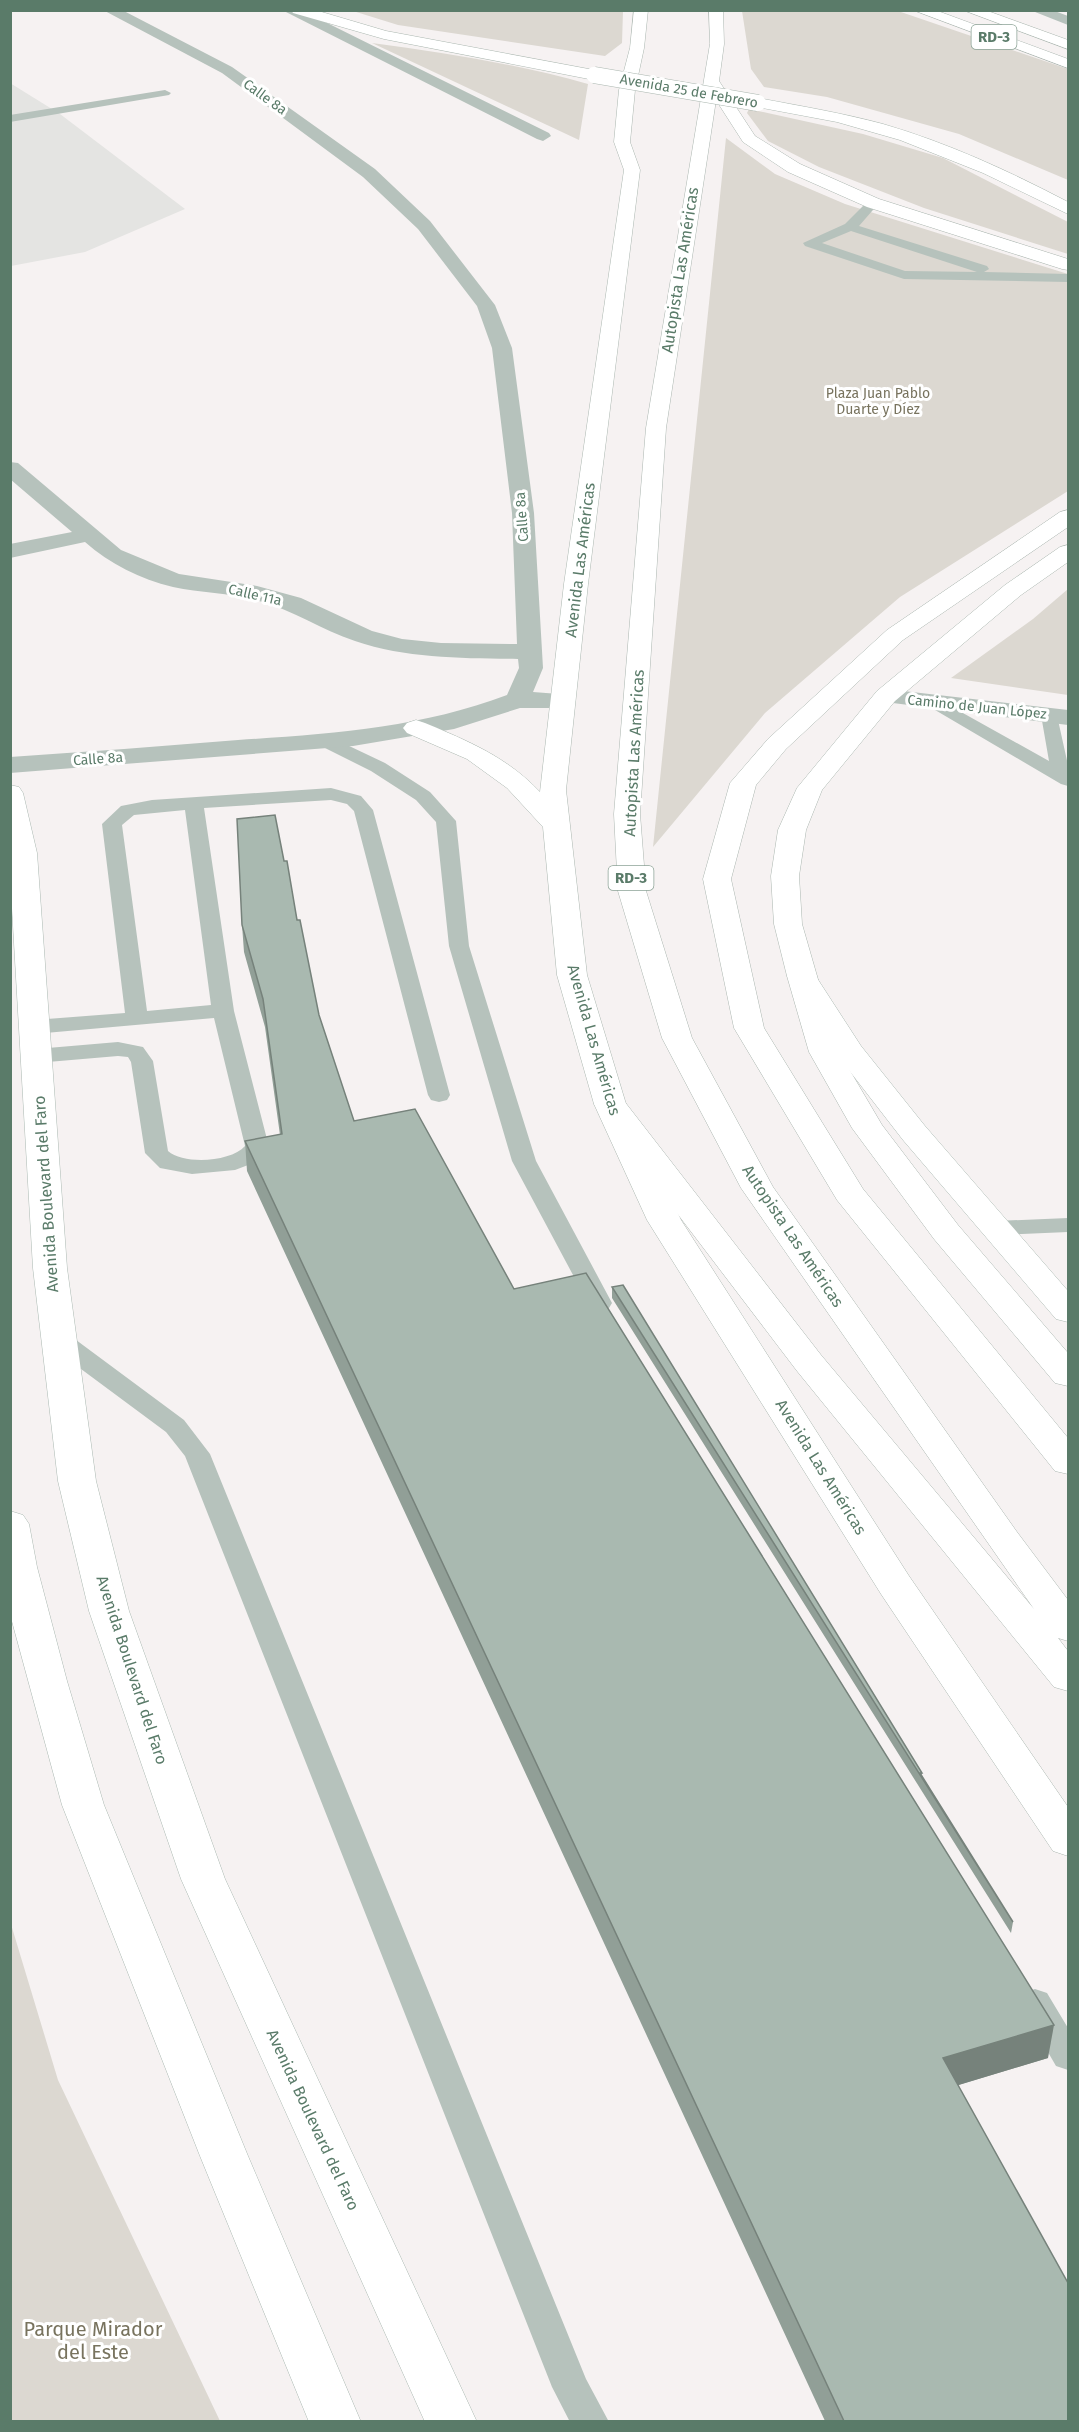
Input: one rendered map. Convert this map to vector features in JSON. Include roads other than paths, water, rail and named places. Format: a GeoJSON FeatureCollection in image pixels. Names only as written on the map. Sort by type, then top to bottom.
{"type":"FeatureCollection","features":[{"type":"Feature","properties":{"kind":"main road","name":"Avenida 25 de Febrero"},"geometry":{"type":"LineString","coordinates":[[298,10],[384,35],[846,112],[958,145],[1020,170],[1068,195]]}},
{"type":"Feature","properties":{"kind":"main road","name":"Avenida 25 de Febrero"},"geometry":{"type":"LineString","coordinates":[[328,10],[436,38],[596,71]]}},
{"type":"Feature","properties":{"kind":"main road","name":"Avenida Las Américas"},"geometry":{"type":"LineString","coordinates":[[641,10],[637,48],[627,90],[622,142],[632,170],[576,584],[554,790],[572,975],[610,1104],[671,1229],[895,1585],[1068,1840]]}},
{"type":"Feature","properties":{"kind":"main road","name":"Autopista Las Américas"},"geometry":{"type":"LineString","coordinates":[[716,10],[717,44],[656,428],[627,814],[632,891],[677,1038],[757,1188],[1004,1541],[1068,1627]]}},
{"type":"Feature","properties":{"kind":"main road","name":"RD-3"},"geometry":{"type":"LineString","coordinates":[[920,10],[1068,64]]}},
{"type":"Feature","properties":{"kind":"main road"},"geometry":{"type":"LineString","coordinates":[[970,10],[1068,45]]}},
{"type":"Feature","properties":{"kind":"main road"},"geometry":{"type":"LineString","coordinates":[[710,79],[749,139],[794,168],[873,203],[1068,265]]}},
{"type":"Feature","properties":{"kind":"main road","name":"Avenida 25 de Febrero"},"geometry":{"type":"LineString","coordinates":[[760,99],[849,120],[938,148],[1009,177],[1068,209]]}},
{"type":"Feature","properties":{"kind":"main road"},"geometry":{"type":"LineString","coordinates":[[1068,517],[896,635],[777,744],[744,783],[717,879],[750,1028],[849,1193],[1068,1462]]}},
{"type":"Feature","properties":{"kind":"main road"},"geometry":{"type":"LineString","coordinates":[[1068,552],[1013,590],[886,696],[810,788],[792,830],[785,876],[788,924],[824,1052],[868,1128],[946,1232],[1068,1375]]}},
{"type":"Feature","properties":{"kind":"main road"},"geometry":{"type":"LineString","coordinates":[[416,728],[476,754],[516,782],[557,826]]}},
{"type":"Feature","properties":{"kind":"main road","name":"Avenida Boulevard del Faro"},"geometry":{"type":"LineString","coordinates":[[10,793],[23,853],[50,1268],[77,1481],[109,1611],[203,1879],[451,2421]]}},
{"type":"Feature","properties":{"kind":"main road"},"geometry":{"type":"LineString","coordinates":[[802,976],[849,1050],[915,1133],[1068,1312]]}},
{"type":"Feature","properties":{"kind":"main road"},"geometry":{"type":"LineString","coordinates":[[610,1104],[809,1363],[1068,1677]]}},
{"type":"Feature","properties":{"kind":"main road"},"geometry":{"type":"LineString","coordinates":[[10,1524],[18,1567],[44,1670],[83,1805],[224,2156],[335,2421]]}},
{"type":"Feature","properties":{"kind":"street","name":"Calle 8a"},"geometry":{"type":"LineString","coordinates":[[10,765],[326,741],[416,728],[491,712],[518,700],[531,668],[523,513],[502,348],[486,305],[424,225],[369,173],[227,70],[110,10]]}},
{"type":"Feature","properties":{"kind":"street"},"geometry":{"type":"LineString","coordinates":[[289,10],[543,136]]}},
{"type":"Feature","properties":{"kind":"street"},"geometry":{"type":"LineString","coordinates":[[1037,10],[1068,21]]}},
{"type":"Feature","properties":{"kind":"street","name":"Calle 11a"},"geometry":{"type":"LineString","coordinates":[[10,468],[113,555],[175,580],[257,593],[293,603],[363,636],[402,646],[441,650],[529,652]]}},
{"type":"Feature","properties":{"kind":"street"},"geometry":{"type":"LineString","coordinates":[[10,551],[88,535]]}},
{"type":"Feature","properties":{"kind":"street","name":"Camino de Juan López"},"geometry":{"type":"LineString","coordinates":[[886,696],[1059,717]]}},
{"type":"Feature","properties":{"kind":"street"},"geometry":{"type":"LineString","coordinates":[[518,700],[563,700]]}},
{"type":"Feature","properties":{"kind":"lane"},"geometry":{"type":"LineString","coordinates":[[10,119],[165,93]]}},
{"type":"Feature","properties":{"kind":"lane"},"geometry":{"type":"LineString","coordinates":[[873,203],[850,227],[810,243],[903,274],[1068,278]]}},
{"type":"Feature","properties":{"kind":"lane"},"geometry":{"type":"LineString","coordinates":[[850,227],[1009,277]]}},
{"type":"Feature","properties":{"kind":"lane"},"geometry":{"type":"LineString","coordinates":[[936,703],[1065,778]]}},
{"type":"Feature","properties":{"kind":"lane"},"geometry":{"type":"LineString","coordinates":[[1059,717],[1065,778]]}},
{"type":"Feature","properties":{"kind":"lane"},"geometry":{"type":"LineString","coordinates":[[326,741],[378,767],[423,796],[446,821],[459,946],[524,1161],[585,1278],[610,1319]]}},
{"type":"Feature","properties":{"kind":"lane"},"geometry":{"type":"LineString","coordinates":[[137,1019],[112,824],[128,810],[152,806],[331,794],[354,800],[363,810],[439,1095]]}},
{"type":"Feature","properties":{"kind":"lane"},"geometry":{"type":"LineString","coordinates":[[35,1042],[135,1052],[142,1061],[157,1153],[168,1163],[192,1167],[235,1163],[248,1157],[257,1147],[223,1011],[194,803]]}},
{"type":"Feature","properties":{"kind":"lane"},"geometry":{"type":"LineString","coordinates":[[35,1042],[137,1019],[223,1011]]}},
{"type":"Feature","properties":{"kind":"lane"},"geometry":{"type":"LineString","coordinates":[[995,1228],[1068,1225]]}},
{"type":"Feature","properties":{"kind":"lane"},"geometry":{"type":"LineString","coordinates":[[59,1340],[175,1426],[197,1454],[571,2387],[590,2421]]}},
{"type":"Feature","properties":{"kind":"lane"},"geometry":{"type":"LineString","coordinates":[[1024,1986],[1068,2056]]}},
{"type":"Feature","properties":{"kind":"park label","name":"Plaza Juan Pablo Duarte y Díez"},"geometry":{"type":"Point","coordinates":[878,402]}},
{"type":"Feature","properties":{"kind":"park label","name":"Parque Mirador del Este"},"geometry":{"type":"Point","coordinates":[93,2340]}}]}
